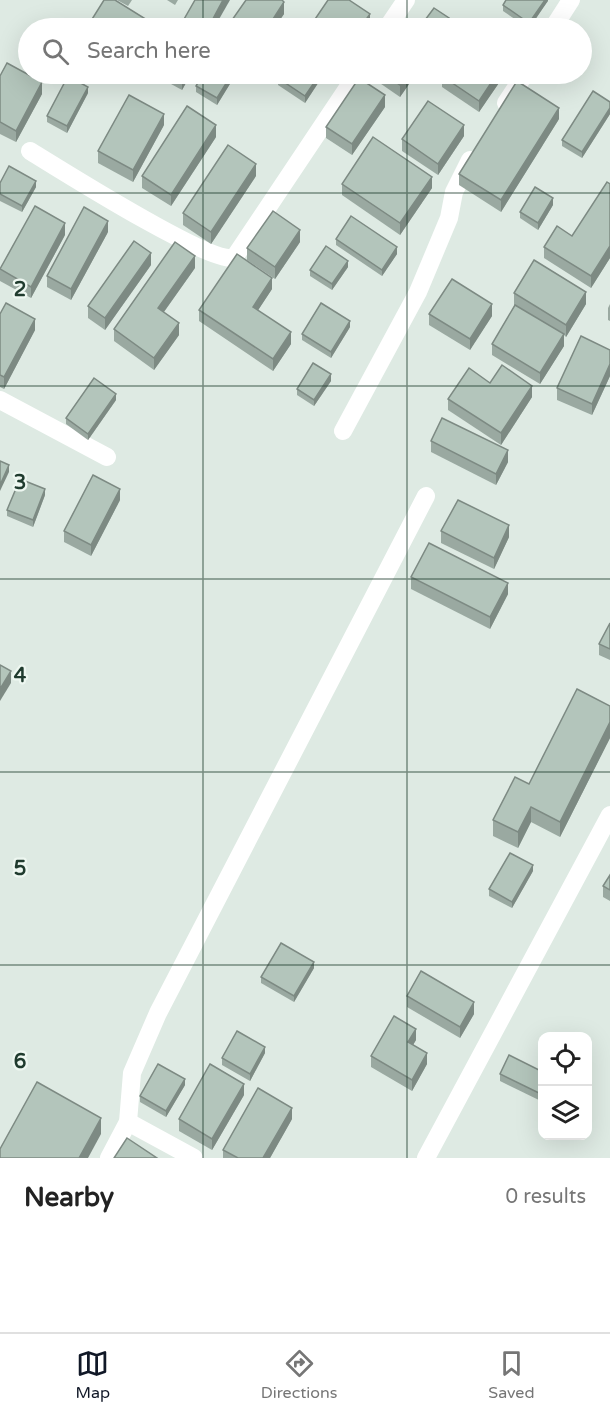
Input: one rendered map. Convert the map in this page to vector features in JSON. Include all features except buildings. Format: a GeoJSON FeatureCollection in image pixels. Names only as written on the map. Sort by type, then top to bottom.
{"type":"FeatureCollection","features":[{"type":"Feature","properties":{"kind":"street"},"geometry":{"type":"LineString","coordinates":[[394,18],[406,0]]}},
{"type":"Feature","properties":{"kind":"street"},"geometry":{"type":"LineString","coordinates":[[559,18],[571,0]]}},
{"type":"Feature","properties":{"kind":"street"},"geometry":{"type":"LineString","coordinates":[[30,151],[178,238],[222,258],[234,258],[350,84]]}},
{"type":"Feature","properties":{"kind":"street"},"geometry":{"type":"LineString","coordinates":[[495,120],[518,84]]}},
{"type":"Feature","properties":{"kind":"street"},"geometry":{"type":"LineString","coordinates":[[343,431],[418,292],[449,218],[451,203],[459,182],[478,148]]}},
{"type":"Feature","properties":{"kind":"street"},"geometry":{"type":"LineString","coordinates":[[0,400],[107,457]]}},
{"type":"Feature","properties":{"kind":"street"},"geometry":{"type":"LineString","coordinates":[[109,1158],[128,1122],[132,1073],[158,1012],[426,496]]}},
{"type":"Feature","properties":{"kind":"street"},"geometry":{"type":"LineString","coordinates":[[426,1158],[610,815]]}},
{"type":"Feature","properties":{"kind":"street"},"geometry":{"type":"LineString","coordinates":[[128,1122],[194,1158]]}}]}
